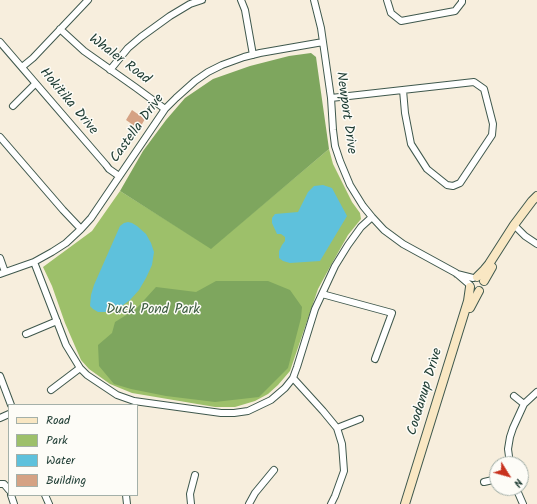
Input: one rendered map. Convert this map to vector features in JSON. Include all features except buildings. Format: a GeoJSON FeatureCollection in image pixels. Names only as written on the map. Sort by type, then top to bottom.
{"type":"FeatureCollection","features":[{"type":"Feature","properties":{"kind":"main road","name":"Coodanup Drive"},"geometry":{"type":"LineString","coordinates":[[516,227],[532,201],[537,196]]}},
{"type":"Feature","properties":{"kind":"main road","name":"Coodanup Drive"},"geometry":{"type":"LineString","coordinates":[[406,504],[475,281],[537,202]]}},
{"type":"Feature","properties":{"kind":"main road","name":"Coodanup Drive"},"geometry":{"type":"LineString","coordinates":[[410,504],[465,322],[479,291],[484,287],[475,281]]}},
{"type":"Feature","properties":{"kind":"main road"},"geometry":{"type":"LineString","coordinates":[[475,281],[473,290],[479,291]]}},
{"type":"Feature","properties":{"kind":"street"},"geometry":{"type":"LineString","coordinates":[[22,67],[33,58],[88,0]]}},
{"type":"Feature","properties":{"kind":"street"},"geometry":{"type":"LineString","coordinates":[[110,70],[128,48],[141,37],[170,16],[190,4],[202,0]]}},
{"type":"Feature","properties":{"kind":"street"},"geometry":{"type":"LineString","coordinates":[[241,0],[245,10],[253,55]]}},
{"type":"Feature","properties":{"kind":"street","name":"Newport Drive"},"geometry":{"type":"LineString","coordinates":[[314,0],[321,28],[331,98],[335,146],[347,180],[354,194],[384,230],[403,244],[456,273],[475,281]]}},
{"type":"Feature","properties":{"kind":"street"},"geometry":{"type":"LineString","coordinates":[[387,0],[391,13],[401,21],[455,11],[462,0]]}},
{"type":"Feature","properties":{"kind":"street","name":"Whaler Road"},"geometry":{"type":"LineString","coordinates":[[60,29],[84,51],[165,109]]}},
{"type":"Feature","properties":{"kind":"street","name":"Hokitika Drive"},"geometry":{"type":"LineString","coordinates":[[0,42],[109,169],[119,176]]}},
{"type":"Feature","properties":{"kind":"street","name":"Castella Drive"},"geometry":{"type":"LineString","coordinates":[[3,273],[34,262],[52,252],[66,243],[81,229],[91,218],[165,109],[195,81],[208,72],[233,61],[253,55],[323,42]]}},
{"type":"Feature","properties":{"kind":"street"},"geometry":{"type":"LineString","coordinates":[[331,98],[474,82],[484,89],[493,124],[492,136],[460,183],[453,186],[447,185],[427,169],[411,144],[405,113],[403,90]]}},
{"type":"Feature","properties":{"kind":"street"},"geometry":{"type":"LineString","coordinates":[[13,106],[36,84]]}},
{"type":"Feature","properties":{"kind":"street"},"geometry":{"type":"LineString","coordinates":[[0,137],[81,229]]}},
{"type":"Feature","properties":{"kind":"street"},"geometry":{"type":"LineString","coordinates":[[34,262],[66,346],[80,368],[92,378],[117,395],[134,403],[221,413],[234,413],[248,410],[270,400],[285,388],[293,378],[315,308],[335,266],[361,227],[372,217]]}},
{"type":"Feature","properties":{"kind":"street"},"geometry":{"type":"LineString","coordinates":[[516,227],[525,236],[537,244]]}},
{"type":"Feature","properties":{"kind":"street"},"geometry":{"type":"LineString","coordinates":[[0,258],[3,273]]}},
{"type":"Feature","properties":{"kind":"street"},"geometry":{"type":"LineString","coordinates":[[322,294],[392,313],[375,359]]}},
{"type":"Feature","properties":{"kind":"street"},"geometry":{"type":"LineString","coordinates":[[26,334],[57,321]]}},
{"type":"Feature","properties":{"kind":"street"},"geometry":{"type":"LineString","coordinates":[[50,390],[80,368]]}},
{"type":"Feature","properties":{"kind":"street"},"geometry":{"type":"LineString","coordinates":[[0,376],[11,404]]}},
{"type":"Feature","properties":{"kind":"street"},"geometry":{"type":"LineString","coordinates":[[293,378],[337,428],[342,444],[344,471],[331,504]]}},
{"type":"Feature","properties":{"kind":"street"},"geometry":{"type":"LineString","coordinates":[[509,456],[508,449],[510,437],[516,418],[524,404],[537,392]]}},
{"type":"Feature","properties":{"kind":"street"},"geometry":{"type":"LineString","coordinates":[[514,396],[524,404]]}},
{"type":"Feature","properties":{"kind":"street"},"geometry":{"type":"LineString","coordinates":[[337,428],[360,419]]}},
{"type":"Feature","properties":{"kind":"street"},"geometry":{"type":"LineString","coordinates":[[249,504],[255,493],[274,470]]}},
{"type":"Feature","properties":{"kind":"street"},"geometry":{"type":"LineString","coordinates":[[191,504],[190,494],[195,475]]}},
{"type":"Feature","properties":{"kind":"street"},"geometry":{"type":"LineString","coordinates":[[484,482],[489,481]]}},
{"type":"Feature","properties":{"kind":"street"},"geometry":{"type":"LineString","coordinates":[[0,484],[4,484],[8,489]]}},
{"type":"Feature","properties":{"kind":"green space"},"geometry":{"type":"Polygon","coordinates":[[[311,53],[316,57],[329,149],[211,249],[120,191],[143,151],[166,120],[185,98],[213,79],[250,66],[289,56],[311,53]]]}},
{"type":"Feature","properties":{"kind":"green space","name":"Duck Pond Park"},"geometry":{"type":"Polygon","coordinates":[[[329,149],[333,164],[352,202],[360,213],[361,219],[348,235],[318,289],[290,371],[268,394],[255,401],[235,407],[215,407],[132,393],[110,384],[89,369],[81,360],[43,267],[92,231],[120,191],[211,248],[329,149]]]}},
{"type":"Feature","properties":{"kind":"green space"},"geometry":{"type":"Polygon","coordinates":[[[216,281],[268,281],[290,290],[302,307],[301,318],[288,368],[259,397],[215,402],[166,396],[114,384],[99,366],[98,345],[112,333],[115,322],[136,309],[156,287],[196,292],[216,281]]]}},
{"type":"Feature","properties":{"kind":"water"},"geometry":{"type":"Polygon","coordinates":[[[323,185],[332,188],[347,216],[320,261],[290,263],[283,261],[279,258],[279,251],[285,241],[285,237],[281,234],[277,234],[272,223],[272,218],[275,214],[298,212],[308,192],[314,186],[323,185]]]}},
{"type":"Feature","properties":{"kind":"water"},"geometry":{"type":"Polygon","coordinates":[[[128,222],[137,226],[146,234],[154,252],[152,265],[139,290],[130,300],[119,308],[108,312],[98,312],[90,306],[94,285],[120,226],[128,222]]]}}]}
